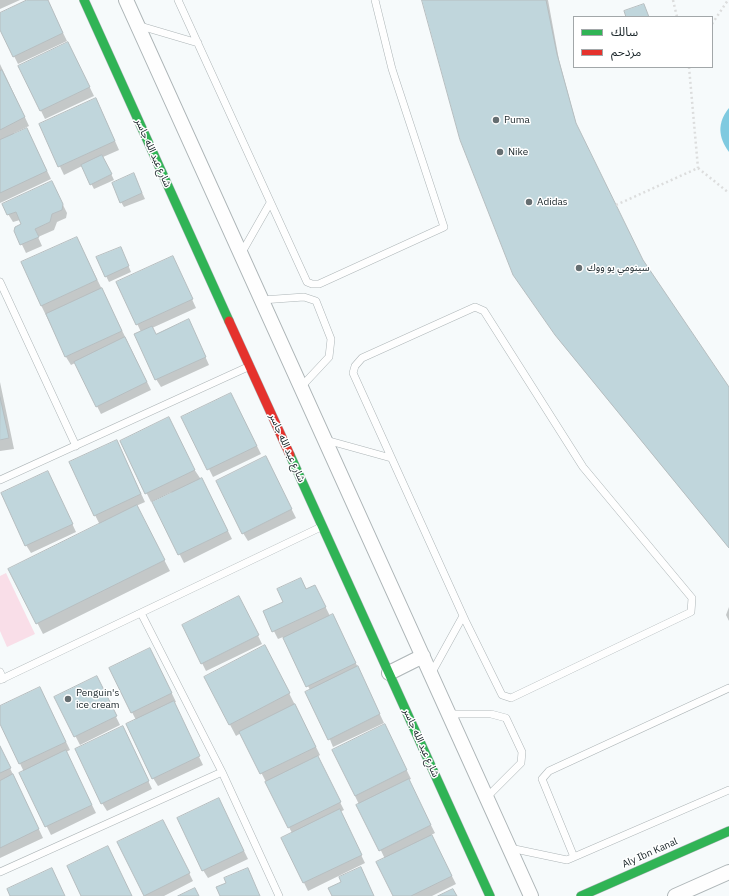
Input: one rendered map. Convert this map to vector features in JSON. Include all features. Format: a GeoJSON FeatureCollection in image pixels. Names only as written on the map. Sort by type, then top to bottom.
{"type":"FeatureCollection","features":[{"type":"Feature","properties":{"kind":"street","name":"شارع عبد الله جاسر"},"geometry":{"type":"LineString","coordinates":[[84,0],[490,896]]}},
{"type":"Feature","properties":{"kind":"street"},"geometry":{"type":"LineString","coordinates":[[126,0],[531,896]]}},
{"type":"Feature","properties":{"kind":"street"},"geometry":{"type":"LineString","coordinates":[[389,673],[423,656]]}},
{"type":"Feature","properties":{"kind":"street","name":"Aly Ibn Kanal"},"geometry":{"type":"LineString","coordinates":[[580,896],[729,831]]}},
{"type":"Feature","properties":{"kind":"street"},"geometry":{"type":"LineString","coordinates":[[675,896],[729,872]]}},
{"type":"Feature","properties":{"kind":"lane"},"geometry":{"type":"LineString","coordinates":[[178,0],[307,282],[312,284],[320,284],[444,227],[392,69],[375,0]]}},
{"type":"Feature","properties":{"kind":"lane"},"geometry":{"type":"LineString","coordinates":[[137,24],[198,43]]}},
{"type":"Feature","properties":{"kind":"lane"},"geometry":{"type":"LineString","coordinates":[[241,254],[270,203]]}},
{"type":"Feature","properties":{"kind":"lane"},"geometry":{"type":"LineString","coordinates":[[0,282],[76,446]]}},
{"type":"Feature","properties":{"kind":"lane"},"geometry":{"type":"LineString","coordinates":[[262,300],[304,296],[316,301],[332,339],[329,357],[301,387]]}},
{"type":"Feature","properties":{"kind":"lane"},"geometry":{"type":"LineString","coordinates":[[475,307],[484,311],[583,467],[692,598],[691,612],[511,698],[502,695],[463,616],[353,373],[355,366],[362,358],[475,307]]}},
{"type":"Feature","properties":{"kind":"lane"},"geometry":{"type":"LineString","coordinates":[[0,480],[250,366]]}},
{"type":"Feature","properties":{"kind":"lane"},"geometry":{"type":"LineString","coordinates":[[325,440],[391,458]]}},
{"type":"Feature","properties":{"kind":"lane"},"geometry":{"type":"LineString","coordinates":[[0,672],[2,680],[323,527]]}},
{"type":"Feature","properties":{"kind":"lane"},"geometry":{"type":"LineString","coordinates":[[141,613],[222,772],[279,896]]}},
{"type":"Feature","properties":{"kind":"lane"},"geometry":{"type":"LineString","coordinates":[[431,674],[463,616]]}},
{"type":"Feature","properties":{"kind":"lane"},"geometry":{"type":"LineString","coordinates":[[574,857],[542,779],[548,771],[729,688]]}},
{"type":"Feature","properties":{"kind":"lane"},"geometry":{"type":"LineString","coordinates":[[449,714],[491,714],[506,718],[522,752],[521,763],[487,797]]}},
{"type":"Feature","properties":{"kind":"lane"},"geometry":{"type":"LineString","coordinates":[[0,872],[222,772]]}},
{"type":"Feature","properties":{"kind":"lane"},"geometry":{"type":"LineString","coordinates":[[510,848],[567,860],[729,790]]}},
{"type":"Feature","properties":{"kind":"path"},"geometry":{"type":"LineString","coordinates":[[673,0],[677,16]]}},
{"type":"Feature","properties":{"kind":"path"},"geometry":{"type":"LineString","coordinates":[[713,22],[728,0]]}},
{"type":"Feature","properties":{"kind":"path"},"geometry":{"type":"LineString","coordinates":[[689,68],[698,168],[729,193]]}},
{"type":"Feature","properties":{"kind":"path"},"geometry":{"type":"LineString","coordinates":[[616,205],[698,168]]}},
{"type":"Feature","properties":{"kind":"shaded area"},"geometry":{"type":"Polygon","coordinates":[[[6,573],[35,634],[7,647],[0,631],[0,576],[6,573]]]}},
{"type":"Feature","properties":{"kind":"water"},"geometry":{"type":"Polygon","coordinates":[[[729,108],[729,152],[725,146],[720,130],[722,119],[729,108]]]}},
{"type":"Feature","properties":{"kind":"building"},"geometry":{"type":"Polygon","coordinates":[[[27,0],[48,0],[63,33],[13,57],[0,30],[0,13],[27,0]]]}},
{"type":"Feature","properties":{"kind":"building","name":"سينومي يو ووك"},"geometry":{"type":"Polygon","coordinates":[[[422,0],[546,0],[557,54],[576,123],[643,260],[729,387],[729,548],[555,335],[513,275],[460,140],[422,0]]]}},
{"type":"Feature","properties":{"kind":"building"},"geometry":{"type":"Polygon","coordinates":[[[644,4],[649,16],[626,16],[624,11],[644,4]]]}},
{"type":"Feature","properties":{"kind":"building"},"geometry":{"type":"Polygon","coordinates":[[[68,42],[90,87],[40,111],[18,66],[68,42]]]}},
{"type":"Feature","properties":{"kind":"building"},"geometry":{"type":"Polygon","coordinates":[[[2,70],[25,117],[0,130],[0,71],[2,70]]]}},
{"type":"Feature","properties":{"kind":"building"},"geometry":{"type":"Polygon","coordinates":[[[96,98],[115,141],[58,167],[39,124],[96,98]]]}},
{"type":"Feature","properties":{"kind":"building"},"geometry":{"type":"Polygon","coordinates":[[[27,128],[47,171],[0,193],[0,140],[27,128]]]}},
{"type":"Feature","properties":{"kind":"building"},"geometry":{"type":"Polygon","coordinates":[[[102,155],[112,174],[90,185],[81,165],[102,155]]]}},
{"type":"Feature","properties":{"kind":"building"},"geometry":{"type":"Polygon","coordinates":[[[134,173],[142,193],[120,203],[112,183],[134,173]]]}},
{"type":"Feature","properties":{"kind":"building"},"geometry":{"type":"Polygon","coordinates":[[[52,181],[63,204],[62,210],[52,214],[50,222],[35,229],[39,237],[20,245],[14,231],[15,227],[21,224],[16,212],[7,215],[2,204],[52,181]]]}},
{"type":"Feature","properties":{"kind":"building"},"geometry":{"type":"Polygon","coordinates":[[[77,237],[97,280],[41,306],[21,262],[77,237]]]}},
{"type":"Feature","properties":{"kind":"building"},"geometry":{"type":"Polygon","coordinates":[[[121,247],[129,266],[105,277],[96,257],[121,247]]]}},
{"type":"Feature","properties":{"kind":"building"},"geometry":{"type":"Polygon","coordinates":[[[173,256],[193,299],[136,325],[116,282],[173,256]]]}},
{"type":"Feature","properties":{"kind":"building"},"geometry":{"type":"Polygon","coordinates":[[[102,288],[122,331],[65,357],[46,314],[102,288]]]}},
{"type":"Feature","properties":{"kind":"building"},"geometry":{"type":"Polygon","coordinates":[[[189,319],[206,357],[155,380],[134,334],[152,326],[156,334],[189,319]]]}},
{"type":"Feature","properties":{"kind":"building"},"geometry":{"type":"Polygon","coordinates":[[[125,337],[147,382],[96,407],[74,362],[125,337]]]}},
{"type":"Feature","properties":{"kind":"building"},"geometry":{"type":"Polygon","coordinates":[[[231,393],[257,446],[207,470],[181,417],[231,393]]]}},
{"type":"Feature","properties":{"kind":"building"},"geometry":{"type":"Polygon","coordinates":[[[0,397],[9,438],[0,440],[0,397]]]}},
{"type":"Feature","properties":{"kind":"building"},"geometry":{"type":"Polygon","coordinates":[[[169,417],[195,470],[145,494],[120,441],[169,417]]]}},
{"type":"Feature","properties":{"kind":"building"},"geometry":{"type":"Polygon","coordinates":[[[117,440],[141,494],[94,516],[69,462],[117,440]]]}},
{"type":"Feature","properties":{"kind":"building"},"geometry":{"type":"Polygon","coordinates":[[[266,456],[292,509],[242,534],[216,481],[266,456]]]}},
{"type":"Feature","properties":{"kind":"building"},"geometry":{"type":"Polygon","coordinates":[[[48,471],[73,524],[25,546],[1,493],[48,471]]]}},
{"type":"Feature","properties":{"kind":"building"},"geometry":{"type":"Polygon","coordinates":[[[202,478],[228,531],[178,555],[152,502],[202,478]]]}},
{"type":"Feature","properties":{"kind":"building"},"geometry":{"type":"Polygon","coordinates":[[[137,505],[165,560],[36,624],[8,569],[137,505]]]}},
{"type":"Feature","properties":{"kind":"building"},"geometry":{"type":"Polygon","coordinates":[[[301,578],[306,589],[315,585],[326,607],[272,632],[263,611],[283,602],[277,589],[301,578]]]}},
{"type":"Feature","properties":{"kind":"building"},"geometry":{"type":"Polygon","coordinates":[[[239,596],[259,635],[201,664],[182,625],[239,596]]]}},
{"type":"Feature","properties":{"kind":"building"},"geometry":{"type":"Polygon","coordinates":[[[333,614],[356,663],[306,687],[283,638],[333,614]]]}},
{"type":"Feature","properties":{"kind":"building"},"geometry":{"type":"Polygon","coordinates":[[[265,645],[290,693],[229,725],[204,677],[265,645]]]}},
{"type":"Feature","properties":{"kind":"building"},"geometry":{"type":"Polygon","coordinates":[[[150,648],[172,693],[131,713],[109,668],[150,648]]]}},
{"type":"Feature","properties":{"kind":"building"},"geometry":{"type":"Polygon","coordinates":[[[358,666],[380,714],[328,740],[305,692],[358,666]]]}},
{"type":"Feature","properties":{"kind":"building"},"geometry":{"type":"Polygon","coordinates":[[[97,676],[117,716],[74,737],[54,697],[97,676]]]}},
{"type":"Feature","properties":{"kind":"building"},"geometry":{"type":"Polygon","coordinates":[[[40,687],[66,742],[19,764],[0,724],[0,706],[40,687]]]}},
{"type":"Feature","properties":{"kind":"building"},"geometry":{"type":"Polygon","coordinates":[[[174,701],[200,756],[152,779],[126,724],[174,701]]]}},
{"type":"Feature","properties":{"kind":"building"},"geometry":{"type":"Polygon","coordinates":[[[295,704],[316,747],[260,774],[239,732],[295,704]]]}},
{"type":"Feature","properties":{"kind":"building"},"geometry":{"type":"Polygon","coordinates":[[[385,724],[407,770],[355,796],[332,750],[385,724]]]}},
{"type":"Feature","properties":{"kind":"building"},"geometry":{"type":"Polygon","coordinates":[[[123,726],[149,781],[101,804],[75,749],[123,726]]]}},
{"type":"Feature","properties":{"kind":"building"},"geometry":{"type":"Polygon","coordinates":[[[0,746],[11,768],[0,773],[0,746]]]}},
{"type":"Feature","properties":{"kind":"building"},"geometry":{"type":"Polygon","coordinates":[[[66,750],[92,805],[45,827],[19,773],[66,750]]]}},
{"type":"Feature","properties":{"kind":"building"},"geometry":{"type":"Polygon","coordinates":[[[318,756],[341,802],[288,828],[265,782],[318,756]]]}},
{"type":"Feature","properties":{"kind":"building"},"geometry":{"type":"Polygon","coordinates":[[[13,774],[39,829],[0,848],[0,781],[13,774]]]}},
{"type":"Feature","properties":{"kind":"building"},"geometry":{"type":"Polygon","coordinates":[[[409,779],[431,825],[379,851],[356,805],[409,779]]]}},
{"type":"Feature","properties":{"kind":"building"},"geometry":{"type":"Polygon","coordinates":[[[219,798],[244,851],[202,871],[177,818],[219,798]]]}},
{"type":"Feature","properties":{"kind":"building"},"geometry":{"type":"Polygon","coordinates":[[[340,809],[362,855],[303,883],[281,838],[340,809]]]}},
{"type":"Feature","properties":{"kind":"building"},"geometry":{"type":"Polygon","coordinates":[[[163,820],[190,873],[144,896],[117,842],[163,820]]]}},
{"type":"Feature","properties":{"kind":"building"},"geometry":{"type":"Polygon","coordinates":[[[432,835],[452,876],[411,896],[393,896],[376,862],[432,835]]]}},
{"type":"Feature","properties":{"kind":"building"},"geometry":{"type":"Polygon","coordinates":[[[108,846],[132,896],[81,896],[67,866],[108,846]]]}},
{"type":"Feature","properties":{"kind":"building"},"geometry":{"type":"Polygon","coordinates":[[[361,867],[374,896],[332,896],[328,888],[341,882],[339,877],[361,867]]]}},
{"type":"Feature","properties":{"kind":"building"},"geometry":{"type":"Polygon","coordinates":[[[52,868],[65,896],[10,896],[7,889],[52,868]]]}},
{"type":"Feature","properties":{"kind":"building"},"geometry":{"type":"Polygon","coordinates":[[[248,868],[260,896],[220,896],[216,887],[226,883],[224,878],[248,868]]]}},
{"type":"Feature","properties":{"kind":"building"},"geometry":{"type":"Polygon","coordinates":[[[195,888],[199,896],[178,896],[195,888]]]}},
{"type":"Feature","properties":{"kind":"building"},"geometry":{"type":"Polygon","coordinates":[[[453,889],[457,896],[438,896],[453,889]]]}},
{"type":"Feature","properties":{"kind":"traffic: fast"},"geometry":{"type":"LineString","coordinates":[[84,0],[229,321]]}},
{"type":"Feature","properties":{"kind":"traffic: fast"},"geometry":{"type":"LineString","coordinates":[[290,455],[490,896]]}},
{"type":"Feature","properties":{"kind":"traffic: fast"},"geometry":{"type":"LineString","coordinates":[[581,896],[729,831]]}},
{"type":"Feature","properties":{"kind":"traffic: jam"},"geometry":{"type":"LineString","coordinates":[[229,321],[290,455]]}},
{"type":"Feature","properties":{"kind":"place","name":"Puma"},"geometry":{"type":"Point","coordinates":[496,120]}},
{"type":"Feature","properties":{"kind":"place","name":"Nike"},"geometry":{"type":"Point","coordinates":[500,152]}},
{"type":"Feature","properties":{"kind":"place","name":"Adidas"},"geometry":{"type":"Point","coordinates":[529,202]}},
{"type":"Feature","properties":{"kind":"place","name":"سينومي يو ووك"},"geometry":{"type":"Point","coordinates":[579,268]}},
{"type":"Feature","properties":{"kind":"place","name":"Penguin's ice cream"},"geometry":{"type":"Point","coordinates":[68,699]}}]}
